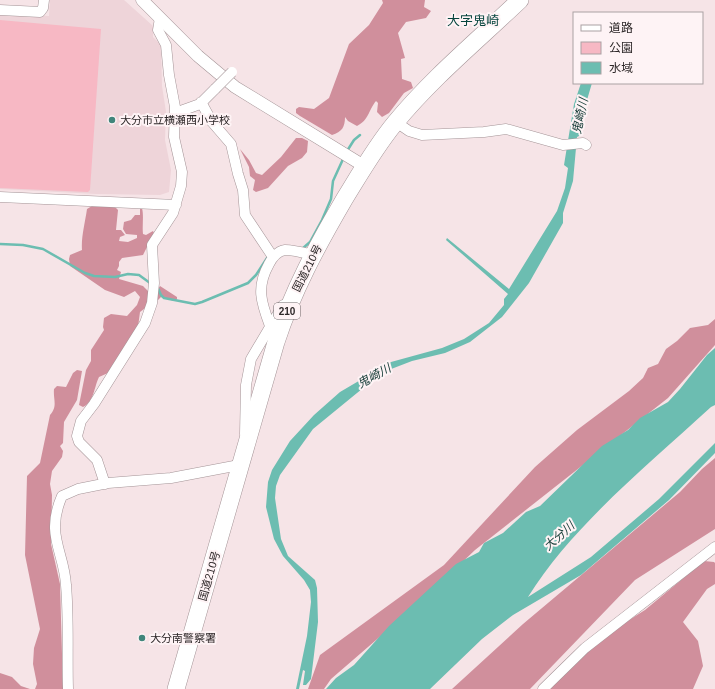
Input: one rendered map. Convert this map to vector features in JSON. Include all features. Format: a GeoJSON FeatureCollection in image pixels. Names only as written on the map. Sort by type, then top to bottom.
{"type":"FeatureCollection","features":[{"type":"Feature","properties":{"kind":"highway","name":"国道210号"},"geometry":{"type":"LineString","coordinates":[[176,689],[282,324],[304,271],[364,166],[380,142],[396,122],[434,82],[520,0]]}},
{"type":"Feature","properties":{"kind":"street"},"geometry":{"type":"LineString","coordinates":[[0,10],[40,12],[43,8],[44,0]]}},
{"type":"Feature","properties":{"kind":"street"},"geometry":{"type":"LineString","coordinates":[[142,0],[198,56],[235,87],[364,166]]}},
{"type":"Feature","properties":{"kind":"street"},"geometry":{"type":"LineString","coordinates":[[105,484],[97,460],[79,442],[78,428],[84,415],[145,323],[152,303],[154,283],[152,246],[173,214],[181,186],[182,172],[175,143],[175,113],[166,45],[158,30],[160,18]]}},
{"type":"Feature","properties":{"kind":"street"},"geometry":{"type":"LineString","coordinates":[[175,113],[201,102],[232,72]]}},
{"type":"Feature","properties":{"kind":"street"},"geometry":{"type":"LineString","coordinates":[[201,102],[212,122],[227,136],[231,144],[243,190],[245,216],[273,257]]}},
{"type":"Feature","properties":{"kind":"street"},"geometry":{"type":"LineString","coordinates":[[396,122],[409,131],[422,135],[484,132],[506,129],[565,145],[585,144]]}},
{"type":"Feature","properties":{"kind":"street"},"geometry":{"type":"LineString","coordinates":[[0,197],[176,205]]}},
{"type":"Feature","properties":{"kind":"street"},"geometry":{"type":"LineString","coordinates":[[270,326],[264,308],[260,286],[265,271],[273,257],[285,250],[313,255]]}},
{"type":"Feature","properties":{"kind":"street"},"geometry":{"type":"LineString","coordinates":[[68,689],[66,587],[63,569],[56,547],[56,520],[59,504],[63,495],[78,489],[105,484],[171,478],[217,469],[242,460],[246,378],[254,354],[304,271]]}},
{"type":"Feature","properties":{"kind":"street"},"geometry":{"type":"LineString","coordinates":[[543,689],[585,648],[715,547]]}},
{"type":"Feature","properties":{"kind":"shaded area"},"geometry":{"type":"Polygon","coordinates":[[[50,0],[124,0],[153,26],[153,37],[161,45],[162,86],[166,112],[165,140],[171,170],[169,192],[160,195],[96,194],[0,189],[0,13],[49,16],[50,0]]]}},
{"type":"Feature","properties":{"kind":"shaded area"},"geometry":{"type":"Polygon","coordinates":[[[382,0],[425,0],[424,7],[431,11],[426,18],[406,22],[398,33],[405,58],[401,59],[402,79],[411,82],[413,88],[404,93],[389,113],[382,117],[377,112],[378,103],[376,101],[361,124],[357,126],[348,121],[345,117],[342,129],[332,135],[300,116],[296,113],[296,109],[299,107],[314,109],[329,98],[349,44],[369,25],[383,3],[382,0]]]}},
{"type":"Feature","properties":{"kind":"shaded area"},"geometry":{"type":"Polygon","coordinates":[[[296,138],[302,138],[308,141],[307,152],[302,158],[288,166],[268,188],[256,192],[253,190],[255,180],[250,176],[249,167],[240,149],[249,160],[256,173],[262,175],[281,157],[296,138]]]}},
{"type":"Feature","properties":{"kind":"shaded area"},"geometry":{"type":"Polygon","coordinates":[[[92,206],[114,206],[118,210],[116,230],[121,230],[125,235],[120,237],[119,241],[128,242],[137,238],[137,235],[126,234],[123,229],[124,222],[131,220],[135,215],[140,215],[140,208],[142,208],[143,211],[143,234],[146,235],[153,231],[154,233],[143,255],[122,258],[119,262],[117,270],[121,272],[119,279],[143,286],[149,292],[148,306],[140,312],[138,327],[108,373],[99,377],[92,398],[87,405],[83,407],[79,405],[86,370],[91,361],[91,350],[104,330],[104,318],[111,314],[127,316],[137,305],[140,297],[135,291],[124,297],[105,290],[70,266],[70,255],[82,250],[87,209],[92,206]]]}},
{"type":"Feature","properties":{"kind":"shaded area"},"geometry":{"type":"Polygon","coordinates":[[[160,286],[177,297],[177,299],[174,301],[161,297],[156,300],[160,286]]]}},
{"type":"Feature","properties":{"kind":"shaded area"},"geometry":{"type":"Polygon","coordinates":[[[715,319],[715,345],[668,398],[475,550],[427,596],[331,679],[324,689],[308,689],[320,655],[444,565],[535,467],[577,430],[629,391],[643,378],[648,368],[658,364],[666,349],[677,341],[690,328],[708,325],[715,319]]]}},
{"type":"Feature","properties":{"kind":"shaded area"},"geometry":{"type":"Polygon","coordinates":[[[77,370],[82,371],[77,400],[64,422],[63,443],[60,446],[63,451],[62,457],[52,471],[50,484],[52,495],[51,544],[60,584],[63,689],[35,689],[37,684],[33,664],[34,648],[40,629],[25,555],[27,476],[40,463],[50,415],[55,406],[54,389],[57,386],[66,387],[73,373],[77,370]]]}},
{"type":"Feature","properties":{"kind":"shaded area"},"geometry":{"type":"Polygon","coordinates":[[[715,458],[715,529],[635,580],[530,689],[452,689],[523,624],[680,492],[715,458]]]}},
{"type":"Feature","properties":{"kind":"shaded area"},"geometry":{"type":"Polygon","coordinates":[[[704,561],[715,563],[715,584],[707,589],[683,622],[698,641],[703,666],[693,689],[548,689],[596,641],[645,610],[704,561]]]}},
{"type":"Feature","properties":{"kind":"shaded area"},"geometry":{"type":"Polygon","coordinates":[[[0,673],[12,677],[21,686],[30,689],[0,689],[0,673]]]}},
{"type":"Feature","properties":{"kind":"green space"},"geometry":{"type":"Polygon","coordinates":[[[0,20],[101,29],[90,190],[88,192],[0,188],[0,20]]]}},
{"type":"Feature","properties":{"kind":"water","name":"鬼崎川"},"geometry":{"type":"Polygon","coordinates":[[[581,84],[592,84],[587,100],[581,135],[577,137],[573,181],[563,213],[563,223],[529,283],[502,317],[470,342],[445,353],[412,361],[386,371],[368,384],[313,429],[280,475],[276,486],[275,498],[281,539],[288,556],[315,580],[317,588],[318,622],[311,679],[306,685],[303,685],[305,671],[303,670],[299,689],[296,689],[307,636],[311,602],[310,590],[304,580],[283,556],[274,539],[266,507],[268,482],[272,470],[290,441],[314,415],[340,392],[391,362],[442,348],[464,339],[489,323],[504,305],[504,299],[508,294],[446,240],[447,238],[509,289],[557,211],[565,188],[568,168],[564,165],[574,104],[581,84]]]}},
{"type":"Feature","properties":{"kind":"water","name":"大分川"},"geometry":{"type":"Polygon","coordinates":[[[715,348],[715,405],[638,473],[589,520],[546,571],[528,597],[591,557],[659,499],[715,443],[715,453],[669,500],[581,575],[513,615],[482,639],[430,689],[326,689],[336,678],[354,665],[389,626],[456,564],[479,552],[484,543],[503,533],[526,512],[540,506],[602,446],[628,430],[640,418],[668,402],[707,355],[715,348]]]}},
{"type":"Feature","properties":{"kind":"waterway"},"geometry":{"type":"LineString","coordinates":[[347,151],[354,140],[360,135]]}},
{"type":"Feature","properties":{"kind":"waterway"},"geometry":{"type":"LineString","coordinates":[[302,249],[310,242],[322,220],[331,199],[333,181],[344,157]]}},
{"type":"Feature","properties":{"kind":"waterway"},"geometry":{"type":"LineString","coordinates":[[0,244],[23,245],[43,249],[85,273],[94,276],[115,277],[128,274],[139,275],[150,283]]}},
{"type":"Feature","properties":{"kind":"waterway"},"geometry":{"type":"LineString","coordinates":[[157,286],[164,298],[195,304],[248,283],[256,275],[269,255]]}},
{"type":"Feature","properties":{"kind":"place","name":"大分市立横瀬西小学校"},"geometry":{"type":"Point","coordinates":[112,120]}},
{"type":"Feature","properties":{"kind":"place","name":"大分南警察署"},"geometry":{"type":"Point","coordinates":[142,638]}},
{"type":"Feature","properties":{"kind":"district","name":"大字鬼崎"},"geometry":{"type":"Point","coordinates":[473,20]}}]}
